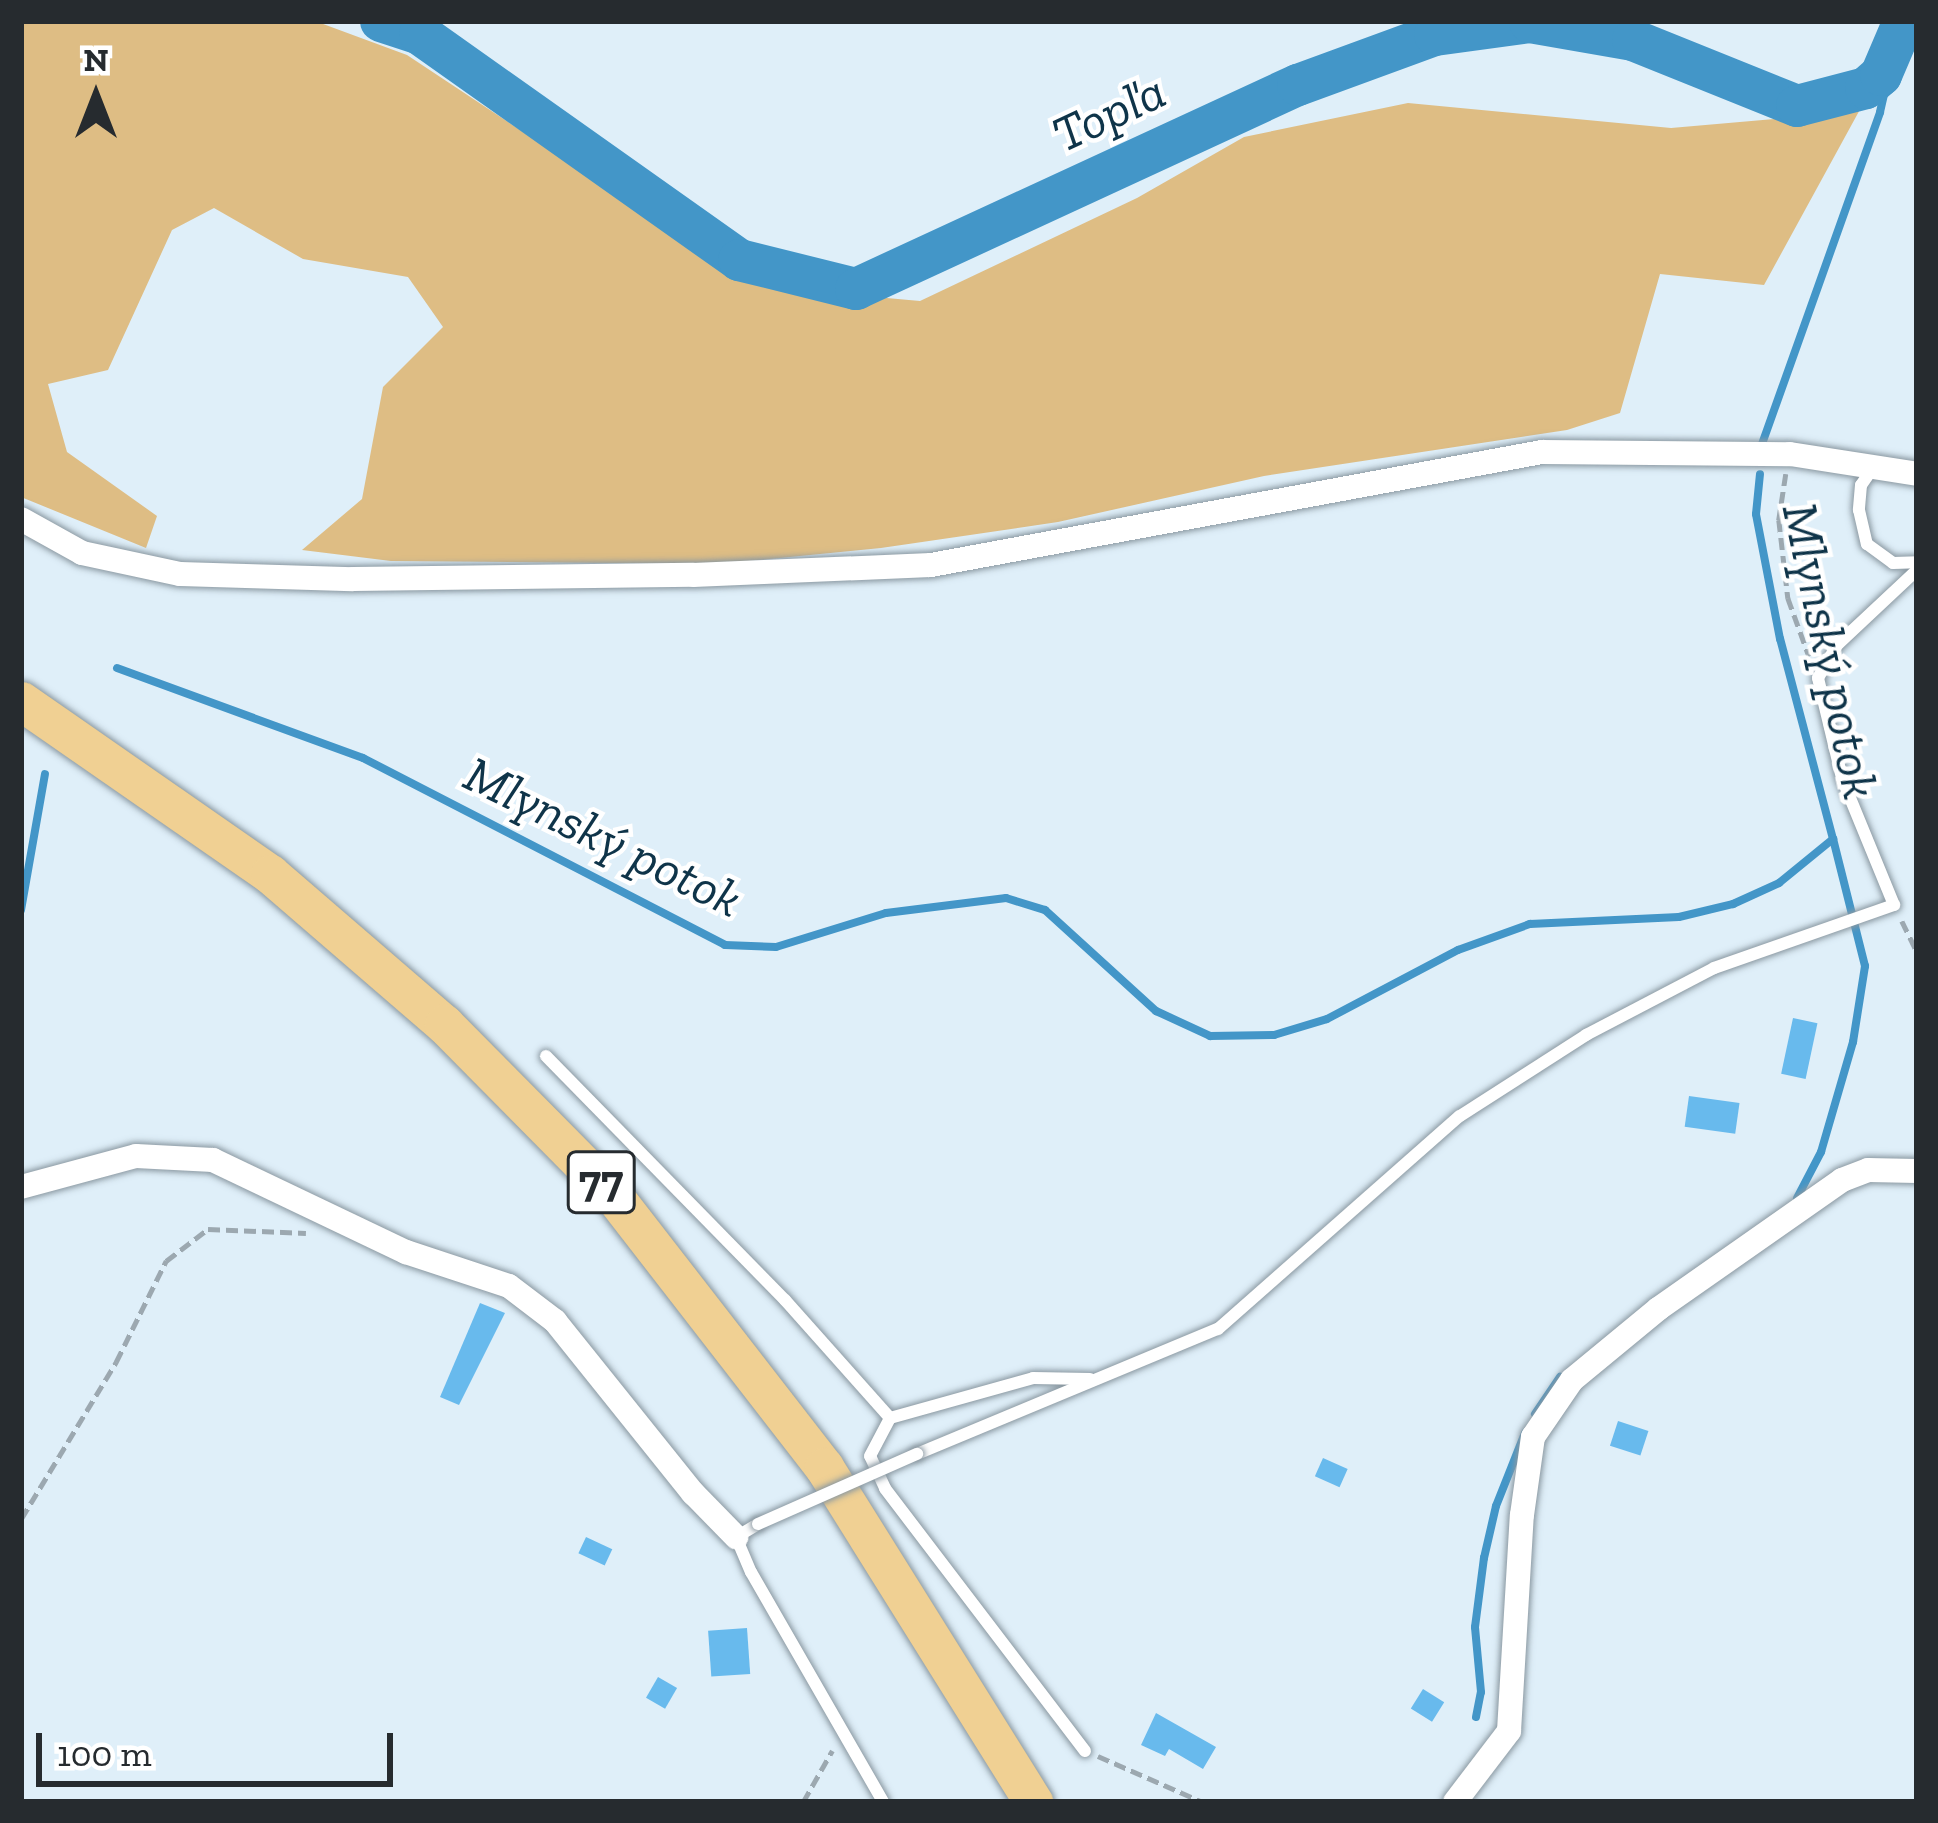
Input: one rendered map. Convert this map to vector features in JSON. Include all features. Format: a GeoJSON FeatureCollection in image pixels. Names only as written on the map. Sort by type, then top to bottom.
{"type":"FeatureCollection","features":[{"type":"Feature","properties":{"kind":"main road","name":"77"},"geometry":{"type":"LineString","coordinates":[[21,701],[184,809],[357,946],[503,1081],[613,1195],[824,1467],[1033,1802]]}},
{"type":"Feature","properties":{"kind":"street"},"geometry":{"type":"LineString","coordinates":[[21,519],[82,553],[180,574],[353,579],[717,574],[931,566],[1542,452],[1771,453],[1917,474]]}},
{"type":"Feature","properties":{"kind":"street"},"geometry":{"type":"LineString","coordinates":[[21,1186],[136,1156],[213,1160],[406,1252],[509,1286],[556,1321],[692,1493],[747,1530]]}},
{"type":"Feature","properties":{"kind":"street"},"geometry":{"type":"LineString","coordinates":[[1455,1802],[1509,1731],[1522,1515],[1533,1436],[1572,1380],[1658,1309],[1842,1180],[1868,1170],[1917,1171]]}},
{"type":"Feature","properties":{"kind":"lane"},"geometry":{"type":"LineString","coordinates":[[1875,465],[1860,497],[1868,544],[1893,563],[1917,566]]}},
{"type":"Feature","properties":{"kind":"lane"},"geometry":{"type":"LineString","coordinates":[[883,1802],[834,1722],[747,1530],[1091,1380],[1185,1348],[1219,1329],[1460,1116],[1586,1035],[1714,968],[1894,905],[1842,778],[1818,678],[1838,644],[1917,566]]}},
{"type":"Feature","properties":{"kind":"lane"},"geometry":{"type":"LineString","coordinates":[[546,1056],[785,1300],[890,1418]]}},
{"type":"Feature","properties":{"kind":"lane"},"geometry":{"type":"LineString","coordinates":[[1085,1750],[885,1488],[870,1456],[890,1418],[1034,1378],[1091,1380]]}},
{"type":"Feature","properties":{"kind":"path"},"geometry":{"type":"LineString","coordinates":[[1771,453],[1788,598],[1818,678]]}},
{"type":"Feature","properties":{"kind":"path"},"geometry":{"type":"LineString","coordinates":[[1894,905],[1917,952]]}},
{"type":"Feature","properties":{"kind":"path"},"geometry":{"type":"LineString","coordinates":[[21,1519],[116,1362],[166,1261],[208,1228],[313,1234]]}},
{"type":"Feature","properties":{"kind":"path"},"geometry":{"type":"LineString","coordinates":[[803,1802],[832,1751],[834,1722]]}},
{"type":"Feature","properties":{"kind":"path"},"geometry":{"type":"LineString","coordinates":[[1085,1750],[1203,1802]]}},
{"type":"Feature","properties":{"kind":"shaded area"},"geometry":{"type":"Polygon","coordinates":[[[21,21],[315,21],[407,55],[627,201],[798,290],[920,301],[1137,198],[1244,137],[1408,103],[1671,128],[1809,116],[1869,93],[1764,285],[1660,274],[1620,413],[1567,430],[1264,476],[1058,522],[881,548],[719,564],[391,561],[302,550],[362,499],[383,387],[443,327],[408,277],[303,259],[214,208],[172,230],[108,370],[48,384],[67,452],[157,516],[146,548],[21,497],[21,21]]]}},
{"type":"Feature","properties":{"kind":"building"},"geometry":{"type":"Polygon","coordinates":[[[1793,1018],[1817,1023],[1806,1079],[1781,1074],[1793,1018]]]}},
{"type":"Feature","properties":{"kind":"building"},"geometry":{"type":"Polygon","coordinates":[[[1689,1096],[1740,1103],[1735,1134],[1685,1127],[1689,1096]]]}},
{"type":"Feature","properties":{"kind":"building"},"geometry":{"type":"Polygon","coordinates":[[[480,1303],[505,1313],[459,1405],[440,1397],[480,1303]]]}},
{"type":"Feature","properties":{"kind":"building"},"geometry":{"type":"Polygon","coordinates":[[[1618,1421],[1648,1431],[1640,1456],[1610,1446],[1618,1421]]]}},
{"type":"Feature","properties":{"kind":"building"},"geometry":{"type":"Polygon","coordinates":[[[1323,1458],[1348,1469],[1340,1487],[1315,1476],[1323,1458]]]}},
{"type":"Feature","properties":{"kind":"building"},"geometry":{"type":"Polygon","coordinates":[[[586,1537],[612,1549],[605,1566],[578,1553],[586,1537]]]}},
{"type":"Feature","properties":{"kind":"building"},"geometry":{"type":"Polygon","coordinates":[[[747,1628],[750,1674],[711,1677],[708,1631],[747,1628]]]}},
{"type":"Feature","properties":{"kind":"building"},"geometry":{"type":"Polygon","coordinates":[[[658,1677],[677,1688],[665,1709],[646,1698],[658,1677]]]}},
{"type":"Feature","properties":{"kind":"building"},"geometry":{"type":"Polygon","coordinates":[[[1423,1689],[1444,1702],[1432,1722],[1411,1709],[1423,1689]]]}},
{"type":"Feature","properties":{"kind":"building"},"geometry":{"type":"Polygon","coordinates":[[[1156,1713],[1216,1747],[1203,1769],[1169,1749],[1165,1756],[1141,1745],[1156,1713]]]}},
{"type":"Feature","properties":{"kind":"waterway","name":"Topľa"},"geometry":{"type":"LineString","coordinates":[[381,21],[420,34],[739,260],[856,289],[1298,85],[1435,35],[1530,22],[1633,40],[1797,106],[1866,88],[1881,75],[1904,21]]}},
{"type":"Feature","properties":{"kind":"waterway","name":"Mlynský potok"},"geometry":{"type":"LineString","coordinates":[[1762,444],[1880,112],[1894,51]]}},
{"type":"Feature","properties":{"kind":"waterway","name":"Mlynský potok"},"geometry":{"type":"LineString","coordinates":[[117,668],[363,758],[725,945],[776,947],[886,913],[1006,898],[1045,910],[1156,1011],[1210,1036],[1274,1035],[1327,1019],[1458,950],[1530,924],[1679,917],[1733,904],[1779,883],[1833,839],[1780,639],[1756,514],[1760,474]]}},
{"type":"Feature","properties":{"kind":"waterway","name":"Mlynský potok"},"geometry":{"type":"LineString","coordinates":[[21,910],[45,774]]}},
{"type":"Feature","properties":{"kind":"waterway"},"geometry":{"type":"LineString","coordinates":[[1797,1198],[1821,1152],[1853,1042],[1865,966],[1833,839]]}},
{"type":"Feature","properties":{"kind":"waterway"},"geometry":{"type":"LineString","coordinates":[[1535,1414],[1560,1377]]}},
{"type":"Feature","properties":{"kind":"waterway"},"geometry":{"type":"LineString","coordinates":[[1476,1717],[1481,1692],[1475,1627],[1484,1558],[1496,1506],[1525,1433]]}}]}
